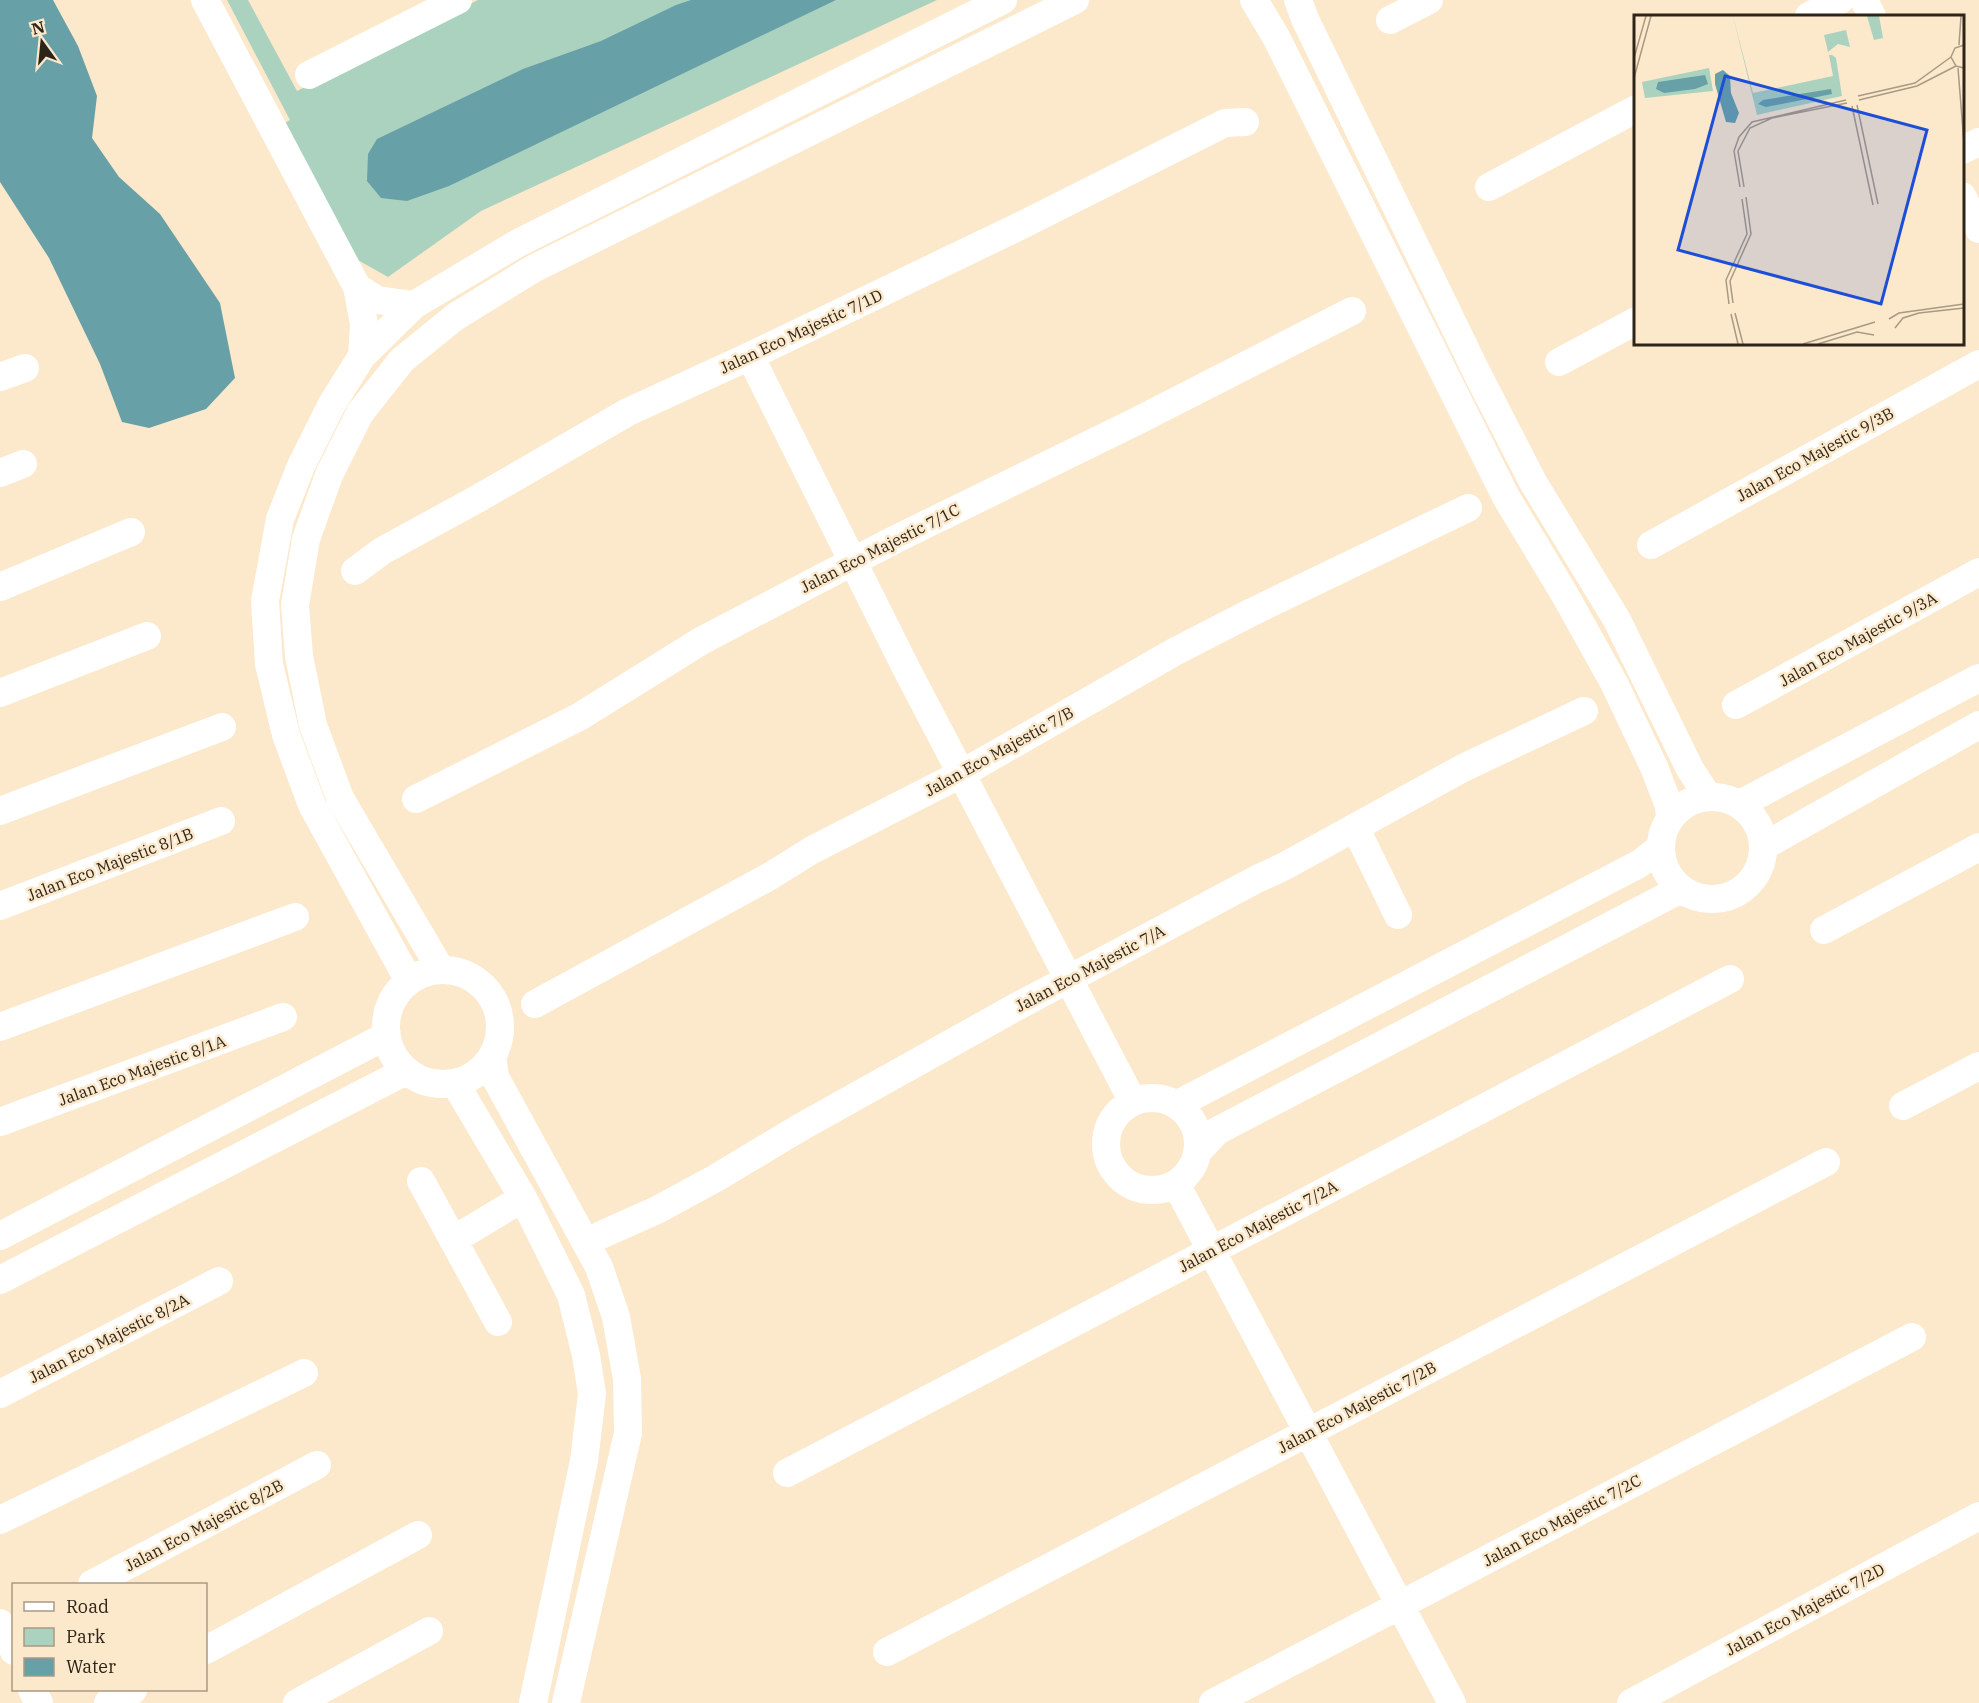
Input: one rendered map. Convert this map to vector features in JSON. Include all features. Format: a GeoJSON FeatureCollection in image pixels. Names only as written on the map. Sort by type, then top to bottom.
{"type":"FeatureCollection","features":[{"type":"Feature","properties":{"kind":"street"},"geometry":{"type":"LineString","coordinates":[[204,0],[357,287],[364,324],[362,356]]}},
{"type":"Feature","properties":{"kind":"street"},"geometry":{"type":"LineString","coordinates":[[309,75],[458,0]]}},
{"type":"Feature","properties":{"kind":"street"},"geometry":{"type":"LineString","coordinates":[[409,981],[312,805],[286,735],[269,664],[265,601],[280,519],[301,465],[332,404],[362,356],[414,304],[518,243],[1003,0]]}},
{"type":"Feature","properties":{"kind":"street"},"geometry":{"type":"LineString","coordinates":[[441,970],[340,798],[313,725],[299,656],[295,605],[306,539],[329,476],[360,412],[402,360],[455,317],[533,269],[1075,0]]}},
{"type":"Feature","properties":{"kind":"street"},"geometry":{"type":"LineString","coordinates":[[1254,0],[1276,37],[1506,497],[1565,595],[1614,683],[1654,767],[1670,818]]}},
{"type":"Feature","properties":{"kind":"street"},"geometry":{"type":"LineString","coordinates":[[1298,0],[1305,19],[1478,375],[1533,482],[1617,620],[1690,769],[1708,797]]}},
{"type":"Feature","properties":{"kind":"street"},"geometry":{"type":"LineString","coordinates":[[1390,20],[1429,0]]}},
{"type":"Feature","properties":{"kind":"street"},"geometry":{"type":"LineString","coordinates":[[1811,15],[1840,0]]}},
{"type":"Feature","properties":{"kind":"street"},"geometry":{"type":"LineString","coordinates":[[1864,0],[1872,15]]}},
{"type":"Feature","properties":{"kind":"street"},"geometry":{"type":"LineString","coordinates":[[1489,187],[1634,110]]}},
{"type":"Feature","properties":{"kind":"street","name":"Jalan Eco Majestic 7/1D"},"geometry":{"type":"LineString","coordinates":[[355,571],[381,551],[479,498],[628,412],[750,356],[1235,123]]}},
{"type":"Feature","properties":{"kind":"street"},"geometry":{"type":"LineString","coordinates":[[1964,149],[1979,142]]}},
{"type":"Feature","properties":{"kind":"street"},"geometry":{"type":"LineString","coordinates":[[1964,200],[1979,229]]}},
{"type":"Feature","properties":{"kind":"street"},"geometry":{"type":"LineString","coordinates":[[357,287],[377,300],[414,304]]}},
{"type":"Feature","properties":{"kind":"street","name":"Jalan Eco Majestic 7/1C"},"geometry":{"type":"LineString","coordinates":[[416,799],[581,716],[701,641],[853,561],[1352,311]]}},
{"type":"Feature","properties":{"kind":"street"},"geometry":{"type":"LineString","coordinates":[[1559,362],[1634,322]]}},
{"type":"Feature","properties":{"kind":"street"},"geometry":{"type":"LineString","coordinates":[[750,356],[907,670],[1133,1102]]}},
{"type":"Feature","properties":{"kind":"street","name":"Jalan Eco Majestic 9/3B"},"geometry":{"type":"LineString","coordinates":[[1651,544],[1979,364]]}},
{"type":"Feature","properties":{"kind":"street","name":"Jalan Eco Majestic 7/B"},"geometry":{"type":"LineString","coordinates":[[535,1004],[812,850],[961,774],[1176,651],[1468,508]]}},
{"type":"Feature","properties":{"kind":"street"},"geometry":{"type":"LineString","coordinates":[[0,587],[131,532]]}},
{"type":"Feature","properties":{"kind":"street","name":"Jalan Eco Majestic 9/3A"},"geometry":{"type":"LineString","coordinates":[[1736,705],[1979,572]]}},
{"type":"Feature","properties":{"kind":"street"},"geometry":{"type":"LineString","coordinates":[[0,693],[147,636]]}},
{"type":"Feature","properties":{"kind":"street"},"geometry":{"type":"LineString","coordinates":[[1740,804],[1979,678]]}},
{"type":"Feature","properties":{"kind":"street","name":"Jalan Eco Majestic 7/A"},"geometry":{"type":"LineString","coordinates":[[600,1235],[657,1210],[1069,978],[1283,867],[1463,768],[1584,711]]}},
{"type":"Feature","properties":{"kind":"street"},"geometry":{"type":"LineString","coordinates":[[1764,846],[1979,725]]}},
{"type":"Feature","properties":{"kind":"street"},"geometry":{"type":"LineString","coordinates":[[0,811],[222,727]]}},
{"type":"Feature","properties":{"kind":"street"},"geometry":{"type":"LineString","coordinates":[[1708,797],[1725,798],[1740,804],[1752,815],[1760,830],[1764,846],[1761,862],[1754,877],[1743,889],[1728,897],[1712,899],[1695,897],[1681,889],[1670,879],[1664,867],[1661,847],[1664,829],[1670,818],[1680,807],[1693,800],[1708,797]]}},
{"type":"Feature","properties":{"kind":"street","name":"Jalan Eco Majestic 8/1B"},"geometry":{"type":"LineString","coordinates":[[0,906],[221,821]]}},
{"type":"Feature","properties":{"kind":"street"},"geometry":{"type":"LineString","coordinates":[[1355,827],[1398,915]]}},
{"type":"Feature","properties":{"kind":"street"},"geometry":{"type":"LineString","coordinates":[[1176,1105],[1639,864],[1661,847]]}},
{"type":"Feature","properties":{"kind":"street"},"geometry":{"type":"LineString","coordinates":[[1824,930],[1979,847]]}},
{"type":"Feature","properties":{"kind":"street"},"geometry":{"type":"LineString","coordinates":[[1198,1151],[1217,1131],[1681,889]]}},
{"type":"Feature","properties":{"kind":"street"},"geometry":{"type":"LineString","coordinates":[[0,1027],[295,917]]}},
{"type":"Feature","properties":{"kind":"street"},"geometry":{"type":"LineString","coordinates":[[441,970],[458,972],[474,979],[487,991],[496,1006],[500,1023],[499,1040],[492,1056],[481,1070],[469,1078],[454,1083],[437,1084],[420,1080],[406,1071],[393,1055],[386,1036],[386,1020],[390,1005],[409,981],[424,973],[441,970]]}},
{"type":"Feature","properties":{"kind":"street","name":"Jalan Eco Majestic 7/2A"},"geometry":{"type":"LineString","coordinates":[[787,1473],[1730,980]]}},
{"type":"Feature","properties":{"kind":"street","name":"Jalan Eco Majestic 8/1A"},"geometry":{"type":"LineString","coordinates":[[0,1122],[283,1017]]}},
{"type":"Feature","properties":{"kind":"street"},"geometry":{"type":"LineString","coordinates":[[0,1236],[386,1036]]}},
{"type":"Feature","properties":{"kind":"street"},"geometry":{"type":"LineString","coordinates":[[492,1056],[495,1077],[599,1267],[616,1317],[627,1379],[628,1433],[566,1703]]}},
{"type":"Feature","properties":{"kind":"street"},"geometry":{"type":"LineString","coordinates":[[1903,1106],[1979,1066]]}},
{"type":"Feature","properties":{"kind":"street"},"geometry":{"type":"LineString","coordinates":[[0,1280],[406,1071]]}},
{"type":"Feature","properties":{"kind":"street"},"geometry":{"type":"LineString","coordinates":[[454,1083],[523,1198],[571,1295],[586,1355],[592,1394],[584,1461],[533,1703]]}},
{"type":"Feature","properties":{"kind":"street"},"geometry":{"type":"LineString","coordinates":[[1143,1098],[1166,1100],[1176,1105],[1192,1120],[1198,1140],[1198,1151],[1194,1164],[1187,1175],[1176,1184],[1162,1190],[1147,1191],[1132,1187],[1119,1178],[1110,1166],[1105,1152],[1105,1137],[1110,1122],[1120,1110],[1133,1102],[1143,1098]]}},
{"type":"Feature","properties":{"kind":"street","name":"Jalan Eco Majestic 7/2B"},"geometry":{"type":"LineString","coordinates":[[887,1652],[1826,1162]]}},
{"type":"Feature","properties":{"kind":"street"},"geometry":{"type":"LineString","coordinates":[[421,1181],[498,1322]]}},
{"type":"Feature","properties":{"kind":"street"},"geometry":{"type":"LineString","coordinates":[[1176,1184],[1452,1703]]}},
{"type":"Feature","properties":{"kind":"street"},"geometry":{"type":"LineString","coordinates":[[453,1240],[523,1198]]}},
{"type":"Feature","properties":{"kind":"street","name":"Jalan Eco Majestic 8/2A"},"geometry":{"type":"LineString","coordinates":[[0,1394],[219,1281]]}},
{"type":"Feature","properties":{"kind":"street","name":"Jalan Eco Majestic 7/2C"},"geometry":{"type":"LineString","coordinates":[[1213,1703],[1912,1337]]}},
{"type":"Feature","properties":{"kind":"street"},"geometry":{"type":"LineString","coordinates":[[0,1520],[304,1373]]}},
{"type":"Feature","properties":{"kind":"street","name":"Jalan Eco Majestic 8/2B"},"geometry":{"type":"LineString","coordinates":[[94,1583],[317,1465]]}},
{"type":"Feature","properties":{"kind":"street","name":"Jalan Eco Majestic 7/2D"},"geometry":{"type":"LineString","coordinates":[[1631,1703],[1979,1516]]}},
{"type":"Feature","properties":{"kind":"street"},"geometry":{"type":"LineString","coordinates":[[207,1649],[418,1535]]}},
{"type":"Feature","properties":{"kind":"street"},"geometry":{"type":"LineString","coordinates":[[297,1703],[429,1631]]}},
{"type":"Feature","properties":{"kind":"street"},"geometry":{"type":"LineString","coordinates":[[108,1703],[129,1691]]}},
{"type":"Feature","properties":{"kind":"green space"},"geometry":{"type":"Polygon","coordinates":[[[227,0],[248,0],[297,91],[478,0],[937,0],[481,211],[388,277],[356,259],[279,126],[290,120],[227,0]]]}},
{"type":"Feature","properties":{"kind":"water"},"geometry":{"type":"Polygon","coordinates":[[[0,0],[53,0],[78,46],[97,96],[92,138],[119,177],[160,214],[220,303],[235,378],[206,409],[149,428],[122,422],[100,364],[49,258],[0,182],[0,0]]]}},
{"type":"Feature","properties":{"kind":"water"},"geometry":{"type":"Polygon","coordinates":[[[691,0],[836,0],[449,186],[407,201],[381,198],[367,181],[368,154],[377,139],[523,69],[601,41],[691,0]]]}}]}
